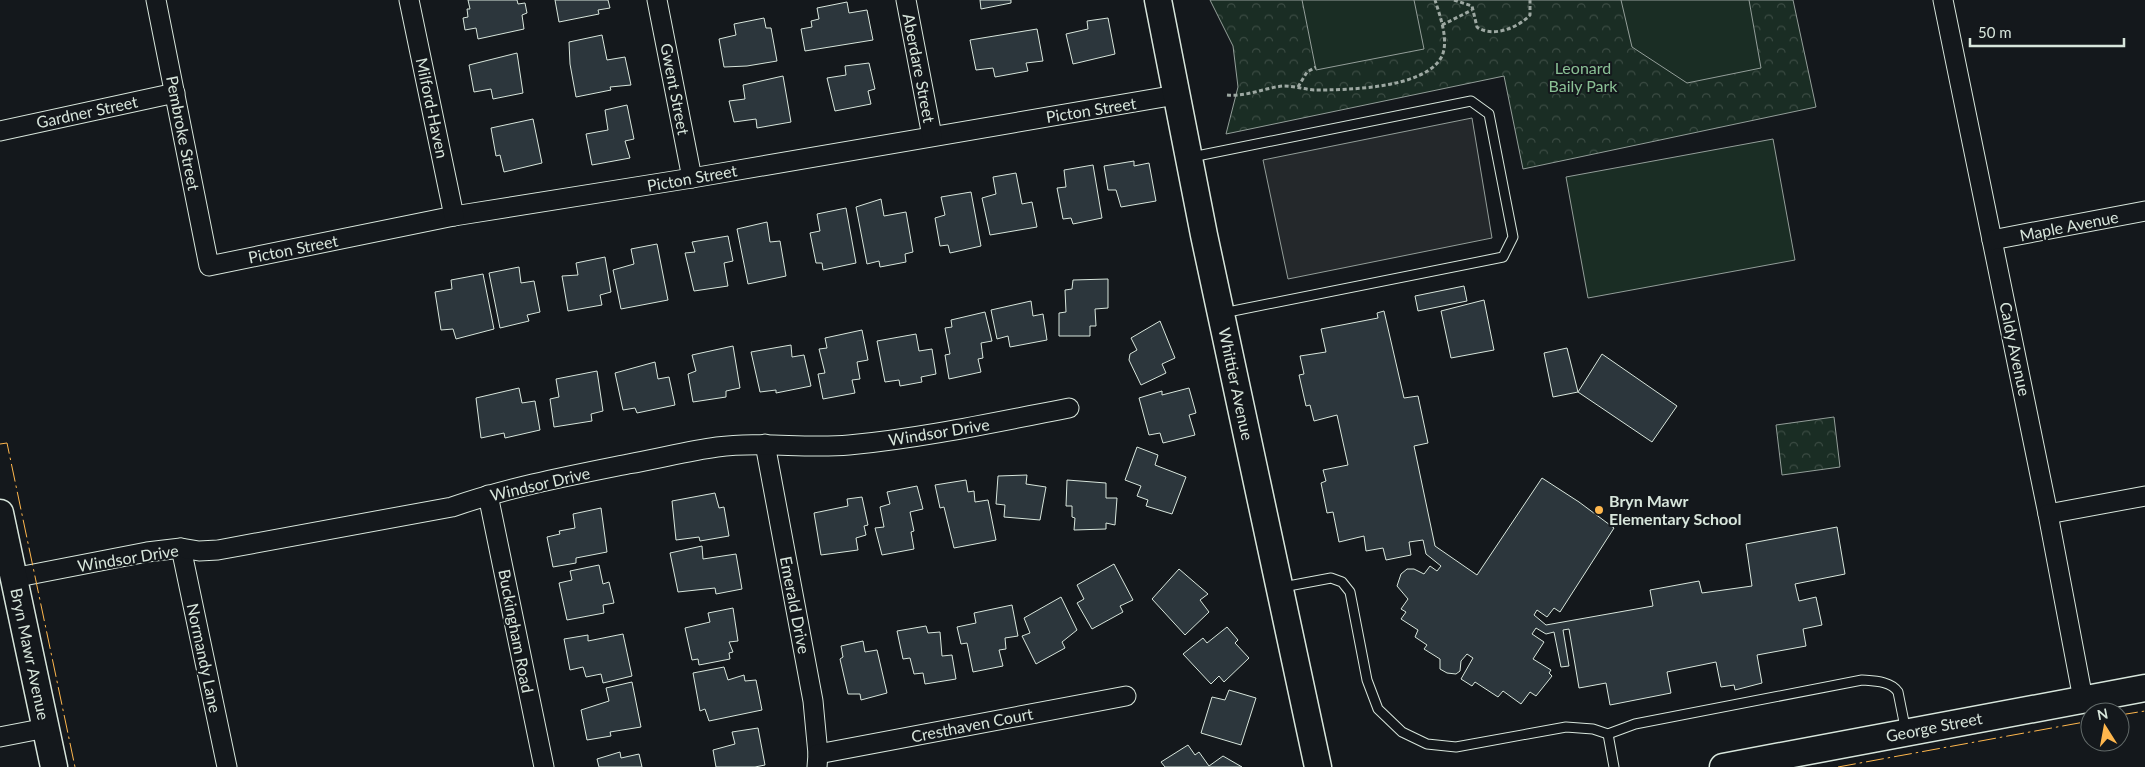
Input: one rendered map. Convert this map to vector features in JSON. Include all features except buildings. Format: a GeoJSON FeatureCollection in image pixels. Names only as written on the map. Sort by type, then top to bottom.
{"type":"FeatureCollection","features":[{"type":"Feature","properties":{"kind":"street","name":"Pembroke Street"},"geometry":{"type":"LineString","coordinates":[[156,0],[209,266]]}},
{"type":"Feature","properties":{"kind":"street","name":"Milford-Haven"},"geometry":{"type":"LineString","coordinates":[[409,0],[454,216]]}},
{"type":"Feature","properties":{"kind":"street","name":"Gwent Street"},"geometry":{"type":"LineString","coordinates":[[657,0],[692,178]]}},
{"type":"Feature","properties":{"kind":"street","name":"Aberdare Street"},"geometry":{"type":"LineString","coordinates":[[906,0],[932,136]]}},
{"type":"Feature","properties":{"kind":"street","name":"Whittier Avenue"},"geometry":{"type":"LineString","coordinates":[[1158,0],[1221,313],[1318,767]]}},
{"type":"Feature","properties":{"kind":"street","name":"Caldy Avenue"},"geometry":{"type":"LineString","coordinates":[[1943,0],[2048,514],[2083,699]]}},
{"type":"Feature","properties":{"kind":"street","name":"Gardner Street"},"geometry":{"type":"LineString","coordinates":[[0,131],[174,93]]}},
{"type":"Feature","properties":{"kind":"street","name":"Picton Street"},"geometry":{"type":"LineString","coordinates":[[209,266],[454,216],[692,178],[1176,95]]}},
{"type":"Feature","properties":{"kind":"street","name":"Maple Avenue"},"geometry":{"type":"LineString","coordinates":[[1992,240],[2145,211]]}},
{"type":"Feature","properties":{"kind":"street","name":"Windsor Drive"},"geometry":{"type":"LineString","coordinates":[[13,578],[147,552],[181,548],[199,551],[218,550],[452,508],[488,495],[535,482],[718,447],[766,444],[812,447],[920,437],[1069,408]]}},
{"type":"Feature","properties":{"kind":"street","name":"Emerald Drive"},"geometry":{"type":"LineString","coordinates":[[766,444],[813,702],[817,760]]}},
{"type":"Feature","properties":{"kind":"street","name":"Buckingham Road"},"geometry":{"type":"LineString","coordinates":[[488,495],[544,767]]}},
{"type":"Feature","properties":{"kind":"street"},"geometry":{"type":"LineString","coordinates":[[2048,514],[2145,496]]}},
{"type":"Feature","properties":{"kind":"street","name":"Bryn Mawr Avenue"},"geometry":{"type":"LineString","coordinates":[[0,512],[54,767]]}},
{"type":"Feature","properties":{"kind":"street","name":"Normandy Lane"},"geometry":{"type":"LineString","coordinates":[[181,548],[226,767]]}},
{"type":"Feature","properties":{"kind":"street","name":"George Street"},"geometry":{"type":"LineString","coordinates":[[1723,767],[2145,688]]}},
{"type":"Feature","properties":{"kind":"street","name":"Cresthaven Court"},"geometry":{"type":"LineString","coordinates":[[817,760],[1126,696]]}},
{"type":"Feature","properties":{"kind":"street"},"geometry":{"type":"LineString","coordinates":[[0,737],[46,728]]}},
{"type":"Feature","properties":{"kind":"lane"},"geometry":{"type":"LineString","coordinates":[[1189,158],[1471,101],[1488,114],[1492,133],[1513,237],[1503,257],[1221,313]]}},
{"type":"Feature","properties":{"kind":"lane"},"geometry":{"type":"LineString","coordinates":[[1280,588],[1331,578],[1342,582],[1350,592],[1367,680],[1378,708],[1402,732],[1427,744],[1456,747],[1566,727],[1593,729],[1608,734],[1635,724],[1862,680],[1878,681],[1894,687],[1898,692],[1906,732]]}},
{"type":"Feature","properties":{"kind":"lane"},"geometry":{"type":"LineString","coordinates":[[1608,734],[1614,767]]}},
{"type":"Feature","properties":{"kind":"path"},"geometry":{"type":"LineString","coordinates":[[1227,95],[1251,93],[1284,86],[1310,90],[1342,90],[1390,84],[1409,79],[1435,66],[1442,55],[1444,43],[1442,25],[1435,0]]}},
{"type":"Feature","properties":{"kind":"path"},"geometry":{"type":"LineString","coordinates":[[1454,0],[1468,3],[1472,6],[1477,27],[1483,32],[1495,32],[1526,20],[1530,15],[1530,0]]}},
{"type":"Feature","properties":{"kind":"path"},"geometry":{"type":"LineString","coordinates":[[1442,25],[1472,10]]}},
{"type":"Feature","properties":{"kind":"path"},"geometry":{"type":"LineString","coordinates":[[1298,87],[1307,72],[1316,66]]}},
{"type":"Feature","properties":{"kind":"green space","name":"Leonard Baily Park"},"geometry":{"type":"Polygon","coordinates":[[[1210,0],[1793,0],[1816,107],[1523,169],[1504,76],[1226,134],[1238,87],[1233,46],[1210,0]]]}},
{"type":"Feature","properties":{"kind":"green space"},"geometry":{"type":"Polygon","coordinates":[[[1302,0],[1414,0],[1424,49],[1316,70],[1302,0]]]}},
{"type":"Feature","properties":{"kind":"green space"},"geometry":{"type":"Polygon","coordinates":[[[1621,0],[1749,0],[1761,68],[1687,83],[1632,47],[1621,0]]]}},
{"type":"Feature","properties":{"kind":"green space"},"geometry":{"type":"Polygon","coordinates":[[[1773,139],[1795,260],[1588,298],[1566,177],[1773,139]]]}},
{"type":"Feature","properties":{"kind":"green space"},"geometry":{"type":"Polygon","coordinates":[[[1834,417],[1840,467],[1782,475],[1776,425],[1834,417]]]}},
{"type":"Feature","properties":{"kind":"shaded area"},"geometry":{"type":"Polygon","coordinates":[[[1472,118],[1492,238],[1288,279],[1263,160],[1472,118]]]}},
{"type":"Feature","properties":{"kind":"power"},"geometry":{"type":"LineString","coordinates":[[0,444],[7,443],[75,767]]}},
{"type":"Feature","properties":{"kind":"power"},"geometry":{"type":"LineString","coordinates":[[2130,713],[2145,711]]}},
{"type":"Feature","properties":{"kind":"power"},"geometry":{"type":"LineString","coordinates":[[1838,767],[2080,723]]}},
{"type":"Feature","properties":{"kind":"place","name":"Bryn Mawr Elementary School"},"geometry":{"type":"Point","coordinates":[1599,510]}}]}
